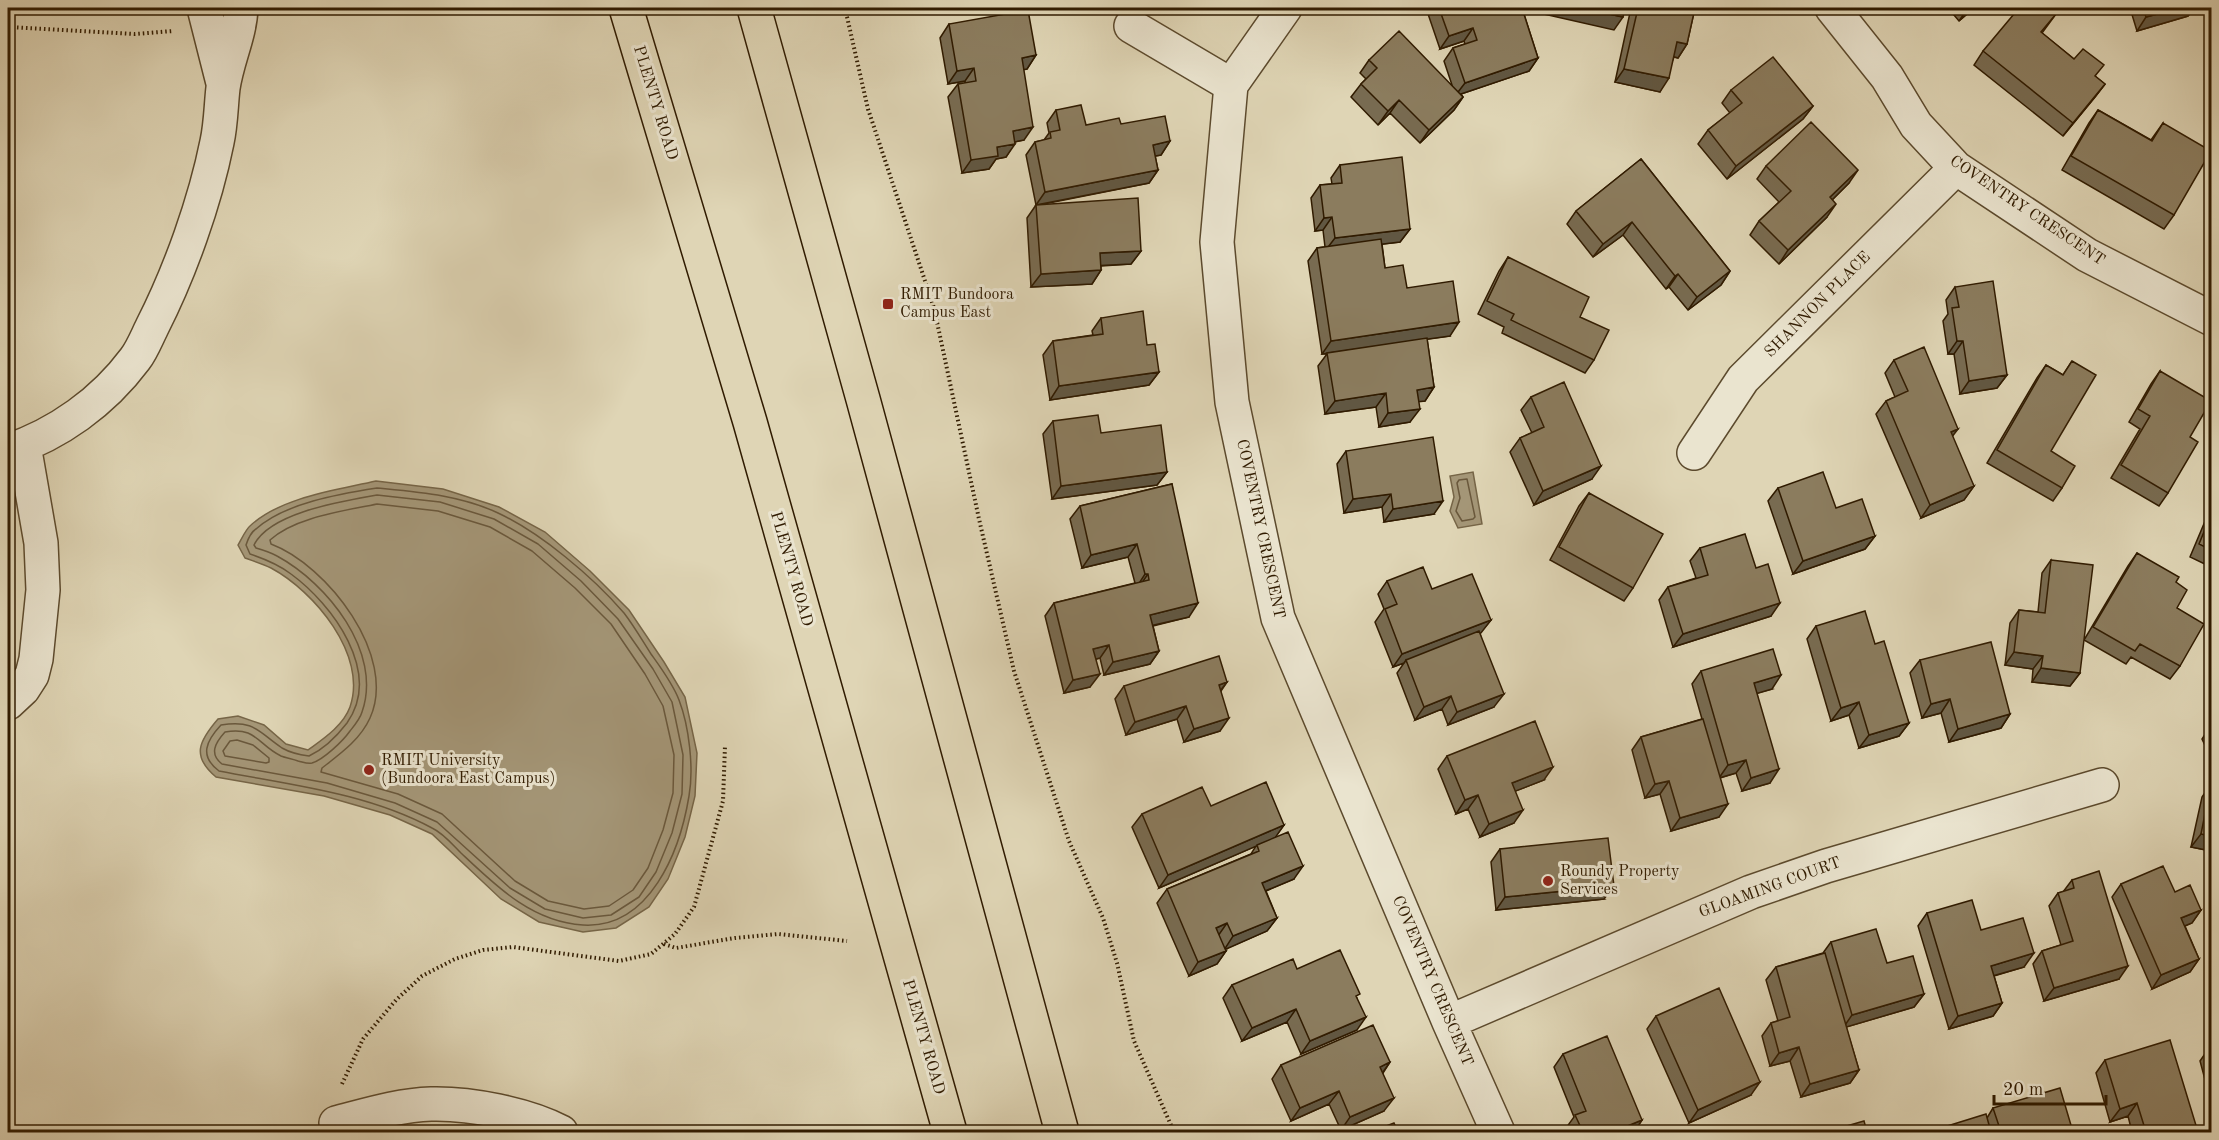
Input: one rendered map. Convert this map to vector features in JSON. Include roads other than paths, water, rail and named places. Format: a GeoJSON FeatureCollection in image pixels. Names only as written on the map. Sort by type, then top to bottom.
{"type":"FeatureCollection","features":[{"type":"Feature","properties":{"kind":"highway","name":"PLENTY ROAD"},"geometry":{"type":"LineString","coordinates":[[626,8],[753,434],[950,1132]]}},
{"type":"Feature","properties":{"kind":"highway"},"geometry":{"type":"LineString","coordinates":[[754,8],[1062,1132]]}},
{"type":"Feature","properties":{"kind":"street"},"geometry":{"type":"LineString","coordinates":[[8,703],[32,675],[44,590],[41,543],[16,448],[68,423],[103,394],[136,358],[166,298],[201,202],[217,141],[224,85],[241,20],[241,8]]}},
{"type":"Feature","properties":{"kind":"street"},"geometry":{"type":"LineString","coordinates":[[1131,26],[1231,85],[1286,8]]}},
{"type":"Feature","properties":{"kind":"street","name":"COVENTRY CRESCENT"},"geometry":{"type":"LineString","coordinates":[[1832,8],[1887,77],[1916,125],[1956,168],[2086,255],[2211,320]]}},
{"type":"Feature","properties":{"kind":"street"},"geometry":{"type":"LineString","coordinates":[[206,18],[224,85]]}},
{"type":"Feature","properties":{"kind":"street","name":"COVENTRY CRESCENT"},"geometry":{"type":"LineString","coordinates":[[1231,85],[1217,242],[1233,402],[1278,618],[1498,1132]]}},
{"type":"Feature","properties":{"kind":"street","name":"SHANNON PLACE"},"geometry":{"type":"LineString","coordinates":[[1694,453],[1743,379],[1956,168]]}},
{"type":"Feature","properties":{"kind":"street","name":"GLOAMING COURT"},"geometry":{"type":"LineString","coordinates":[[1449,1022],[1751,892],[1826,866],[2102,785]]}},
{"type":"Feature","properties":{"kind":"street"},"geometry":{"type":"LineString","coordinates":[[339,1132],[336,1123],[377,1112],[431,1104],[490,1109],[546,1124],[561,1132]]}},
{"type":"Feature","properties":{"kind":"water"},"geometry":{"type":"Polygon","coordinates":[[[1473,472],[1482,524],[1458,528],[1450,511],[1454,497],[1450,476],[1473,472]]]}},
{"type":"Feature","properties":{"kind":"water"},"geometry":{"type":"Polygon","coordinates":[[[376,481],[443,489],[499,507],[545,532],[590,571],[629,610],[685,697],[697,753],[695,796],[685,837],[668,879],[649,907],[616,928],[583,932],[539,922],[501,899],[432,834],[390,815],[324,796],[216,777],[203,762],[200,748],[202,741],[218,719],[238,716],[264,725],[286,744],[308,750],[332,732],[347,714],[354,687],[351,667],[344,646],[333,627],[320,608],[304,592],[271,568],[245,558],[238,545],[251,525],[278,508],[327,491],[376,481]]]}},
{"type":"Feature","properties":{"kind":"place","name":"RMIT Bundoora Campus East"},"geometry":{"type":"Point","coordinates":[888,304]}},
{"type":"Feature","properties":{"kind":"place","name":"RMIT University (Bundoora East Campus)"},"geometry":{"type":"Point","coordinates":[369,770]}},
{"type":"Feature","properties":{"kind":"place","name":"Roundy Property Services"},"geometry":{"type":"Point","coordinates":[1548,881]}}]}
